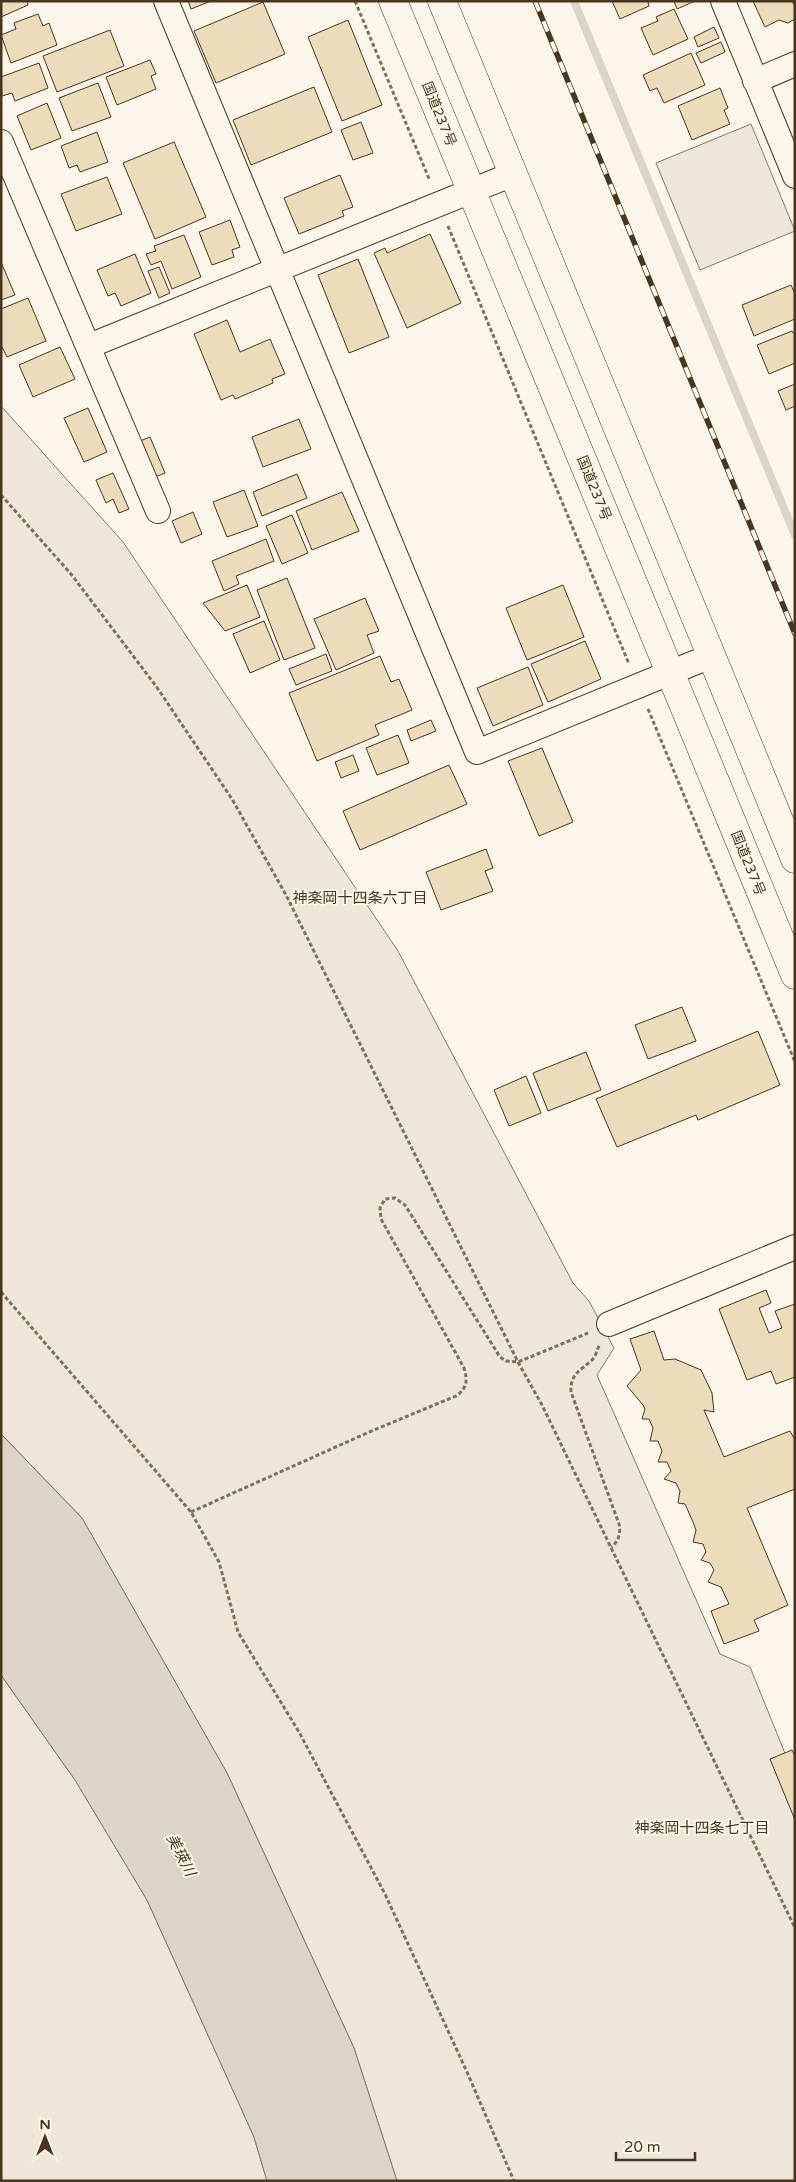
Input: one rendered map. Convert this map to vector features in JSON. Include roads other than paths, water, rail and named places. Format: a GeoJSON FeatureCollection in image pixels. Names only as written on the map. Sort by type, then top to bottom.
{"type":"FeatureCollection","features":[{"type":"Feature","properties":{"kind":"highway","name":"国道237号"},"geometry":{"type":"LineString","coordinates":[[393,1],[795,975]]}},
{"type":"Feature","properties":{"kind":"highway"},"geometry":{"type":"LineString","coordinates":[[442,1],[795,859]]}},
{"type":"Feature","properties":{"kind":"street"},"geometry":{"type":"LineString","coordinates":[[166,1],[477,752],[711,656]]}},
{"type":"Feature","properties":{"kind":"street"},"geometry":{"type":"LineString","coordinates":[[723,1],[795,176]]}},
{"type":"Feature","properties":{"kind":"street"},"geometry":{"type":"LineString","coordinates":[[755,80],[795,64]]}},
{"type":"Feature","properties":{"kind":"street"},"geometry":{"type":"LineString","coordinates":[[1,142],[158,511]]}},
{"type":"Feature","properties":{"kind":"street"},"geometry":{"type":"LineString","coordinates":[[89,346],[513,174]]}},
{"type":"Feature","properties":{"kind":"street"},"geometry":{"type":"LineString","coordinates":[[609,1324],[795,1247]]}},
{"type":"Feature","properties":{"kind":"water","name":"美瑛川"},"geometry":{"type":"Polygon","coordinates":[[[1,1434],[82,1518],[227,1773],[354,2048],[397,2181],[267,2181],[254,2137],[147,1900],[75,1780],[1,1675],[1,1434]]]}},
{"type":"Feature","properties":{"kind":"waterway"},"geometry":{"type":"LineString","coordinates":[[574,1],[795,535]]}},
{"type":"Feature","properties":{"kind":"railway"},"geometry":{"type":"LineString","coordinates":[[535,1],[795,634]]}},
{"type":"Feature","properties":{"kind":"district","name":"神楽岡十四条六丁目"},"geometry":{"type":"Point","coordinates":[360,898]}},
{"type":"Feature","properties":{"kind":"district","name":"神楽岡十四条七丁目"},"geometry":{"type":"Point","coordinates":[702,1828]}}]}
